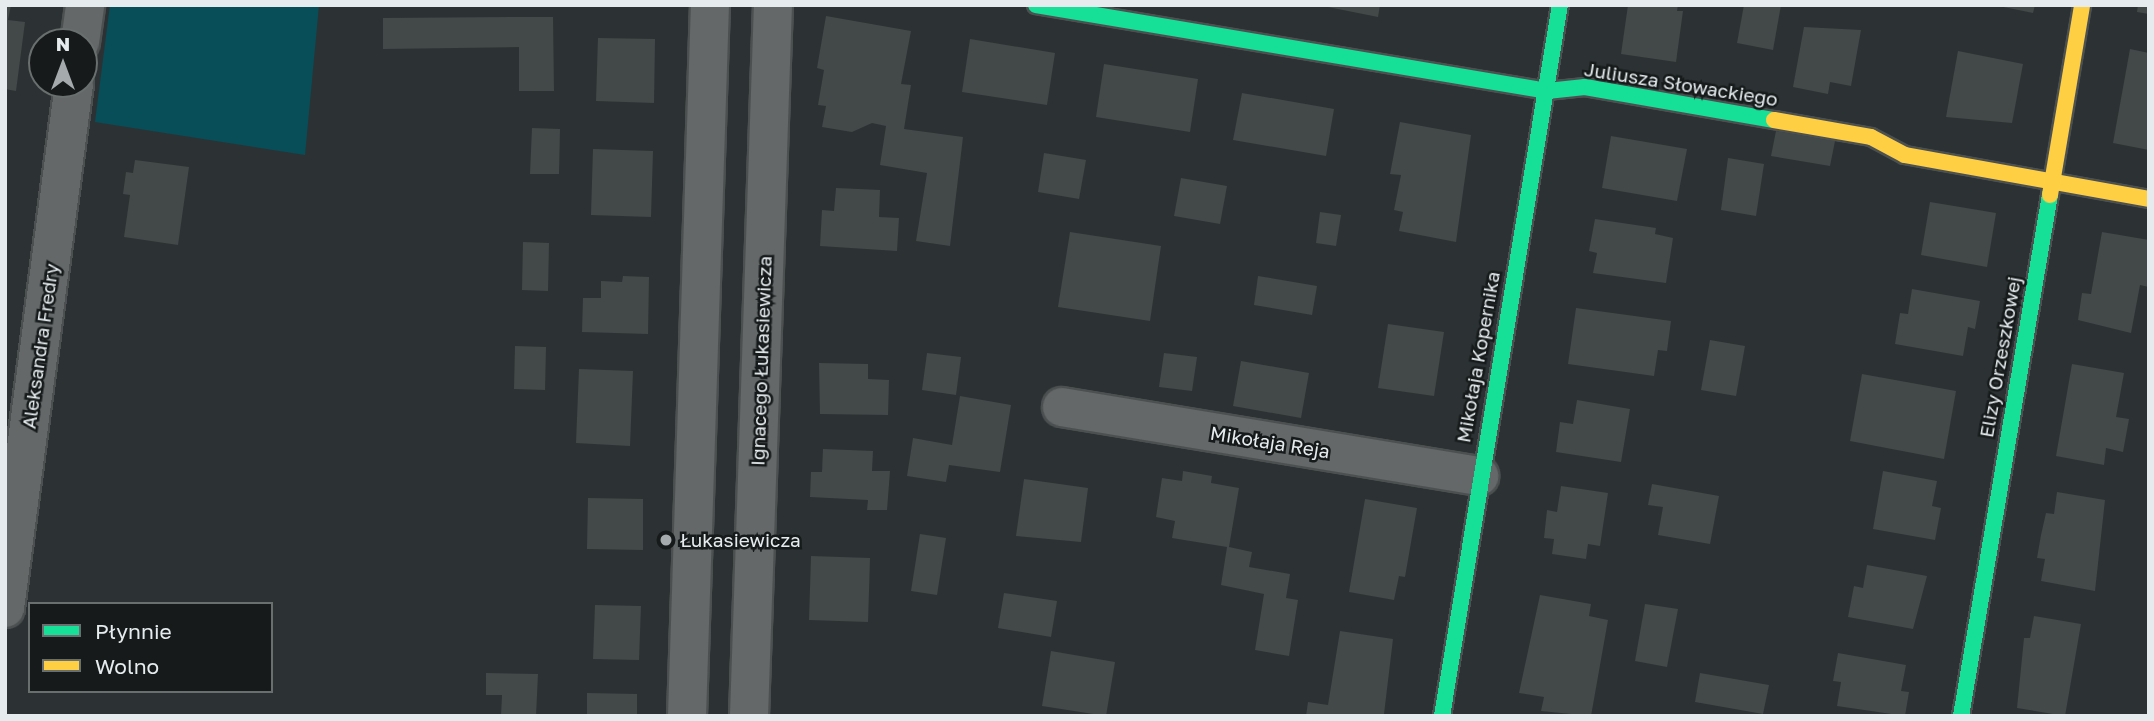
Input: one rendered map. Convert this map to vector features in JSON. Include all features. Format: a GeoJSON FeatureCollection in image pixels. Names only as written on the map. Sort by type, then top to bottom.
{"type":"FeatureCollection","features":[{"type":"Feature","properties":{"kind":"street"},"geometry":{"type":"LineString","coordinates":[[82,28],[85,5]]}},
{"type":"Feature","properties":{"kind":"street"},"geometry":{"type":"LineString","coordinates":[[687,716],[710,5]]}},
{"type":"Feature","properties":{"kind":"street","name":"Ignacego Łukasiewicza"},"geometry":{"type":"LineString","coordinates":[[749,716],[773,5]]}},
{"type":"Feature","properties":{"kind":"street","name":"Juliusza Słowackiego"},"geometry":{"type":"LineString","coordinates":[[1035,5],[1547,91],[1585,88],[1871,137],[1905,155],[2149,199]]}},
{"type":"Feature","properties":{"kind":"street","name":"Mikołaja Kopernika"},"geometry":{"type":"LineString","coordinates":[[1441,716],[1479,476],[1560,5]]}},
{"type":"Feature","properties":{"kind":"street","name":"Elizy Orzeszkowej"},"geometry":{"type":"LineString","coordinates":[[1961,716],[2082,5]]}},
{"type":"Feature","properties":{"kind":"street","name":"Aleksandra Fredry"},"geometry":{"type":"LineString","coordinates":[[5,608],[72,98]]}},
{"type":"Feature","properties":{"kind":"street","name":"Mikołaja Reja"},"geometry":{"type":"LineString","coordinates":[[1062,407],[1479,476]]}},
{"type":"Feature","properties":{"kind":"shaded area"},"geometry":{"type":"Polygon","coordinates":[[[110,5],[319,5],[305,155],[95,122],[110,5]]]}},
{"type":"Feature","properties":{"kind":"building"},"geometry":{"type":"Polygon","coordinates":[[[5,5],[11,5],[8,20],[25,22],[16,91],[5,89],[5,5]]]}},
{"type":"Feature","properties":{"kind":"building"},"geometry":{"type":"Polygon","coordinates":[[[1318,5],[1380,5],[1378,17],[1318,5]]]}},
{"type":"Feature","properties":{"kind":"building"},"geometry":{"type":"Polygon","coordinates":[[[1628,5],[1678,5],[1677,11],[1683,11],[1676,62],[1621,54],[1628,5]]]}},
{"type":"Feature","properties":{"kind":"building"},"geometry":{"type":"Polygon","coordinates":[[[1744,5],[1781,5],[1773,50],[1737,43],[1744,5]]]}},
{"type":"Feature","properties":{"kind":"building"},"geometry":{"type":"Polygon","coordinates":[[[1994,5],[2035,5],[2033,13],[1994,5]]]}},
{"type":"Feature","properties":{"kind":"building"},"geometry":{"type":"Polygon","coordinates":[[[2138,5],[2149,5],[2149,14],[2137,12],[2138,5]]]}},
{"type":"Feature","properties":{"kind":"building"},"geometry":{"type":"Polygon","coordinates":[[[826,16],[911,31],[901,84],[911,85],[904,129],[963,137],[950,246],[916,241],[927,173],[880,165],[886,126],[872,123],[852,132],[822,127],[826,106],[818,105],[824,70],[817,68],[826,16]]]}},
{"type":"Feature","properties":{"kind":"building"},"geometry":{"type":"Polygon","coordinates":[[[553,17],[554,91],[519,91],[519,47],[383,49],[383,18],[553,17]]]}},
{"type":"Feature","properties":{"kind":"building"},"geometry":{"type":"Polygon","coordinates":[[[1804,27],[1861,30],[1851,86],[1830,82],[1828,94],[1793,87],[1804,27]]]}},
{"type":"Feature","properties":{"kind":"building"},"geometry":{"type":"Polygon","coordinates":[[[598,38],[655,39],[654,103],[596,101],[598,38]]]}},
{"type":"Feature","properties":{"kind":"building"},"geometry":{"type":"Polygon","coordinates":[[[970,39],[1055,53],[1047,105],[962,92],[970,39]]]}},
{"type":"Feature","properties":{"kind":"building"},"geometry":{"type":"Polygon","coordinates":[[[2130,49],[2149,53],[2149,150],[2113,143],[2130,49]]]}},
{"type":"Feature","properties":{"kind":"building"},"geometry":{"type":"Polygon","coordinates":[[[1958,51],[2023,64],[2012,123],[1946,117],[1958,51]]]}},
{"type":"Feature","properties":{"kind":"building"},"geometry":{"type":"Polygon","coordinates":[[[1104,64],[1198,79],[1190,132],[1096,117],[1104,64]]]}},
{"type":"Feature","properties":{"kind":"building"},"geometry":{"type":"Polygon","coordinates":[[[1242,93],[1334,109],[1326,156],[1233,140],[1242,93]]]}},
{"type":"Feature","properties":{"kind":"building"},"geometry":{"type":"Polygon","coordinates":[[[1400,122],[1471,135],[1456,242],[1399,231],[1403,212],[1394,210],[1401,175],[1390,174],[1400,122]]]}},
{"type":"Feature","properties":{"kind":"building"},"geometry":{"type":"Polygon","coordinates":[[[532,128],[560,129],[559,174],[530,174],[532,128]]]}},
{"type":"Feature","properties":{"kind":"building"},"geometry":{"type":"Polygon","coordinates":[[[1776,131],[1835,141],[1830,166],[1771,156],[1776,131]]]}},
{"type":"Feature","properties":{"kind":"building"},"geometry":{"type":"Polygon","coordinates":[[[1611,136],[1687,149],[1677,201],[1602,188],[1611,136]]]}},
{"type":"Feature","properties":{"kind":"building"},"geometry":{"type":"Polygon","coordinates":[[[593,149],[653,151],[651,217],[591,215],[593,149]]]}},
{"type":"Feature","properties":{"kind":"building"},"geometry":{"type":"Polygon","coordinates":[[[1044,153],[1086,160],[1079,199],[1038,192],[1044,153]]]}},
{"type":"Feature","properties":{"kind":"building"},"geometry":{"type":"Polygon","coordinates":[[[1728,158],[1764,164],[1756,216],[1721,210],[1728,158]]]}},
{"type":"Feature","properties":{"kind":"building"},"geometry":{"type":"Polygon","coordinates":[[[135,160],[189,167],[178,245],[124,237],[130,195],[123,194],[126,172],[133,173],[135,160]]]}},
{"type":"Feature","properties":{"kind":"building"},"geometry":{"type":"Polygon","coordinates":[[[1181,178],[1227,186],[1220,224],[1174,216],[1181,178]]]}},
{"type":"Feature","properties":{"kind":"building"},"geometry":{"type":"Polygon","coordinates":[[[836,188],[880,190],[879,217],[899,218],[897,251],[820,246],[822,210],[834,211],[836,188]]]}},
{"type":"Feature","properties":{"kind":"building"},"geometry":{"type":"Polygon","coordinates":[[[1930,202],[1996,213],[1987,267],[1921,255],[1930,202]]]}},
{"type":"Feature","properties":{"kind":"building"},"geometry":{"type":"Polygon","coordinates":[[[1320,212],[1341,215],[1336,246],[1316,243],[1320,212]]]}},
{"type":"Feature","properties":{"kind":"building"},"geometry":{"type":"Polygon","coordinates":[[[1595,219],[1656,228],[1655,234],[1673,238],[1666,283],[1593,273],[1597,253],[1589,251],[1595,219]]]}},
{"type":"Feature","properties":{"kind":"building"},"geometry":{"type":"Polygon","coordinates":[[[1070,232],[1161,246],[1150,321],[1058,307],[1070,232]]]}},
{"type":"Feature","properties":{"kind":"building"},"geometry":{"type":"Polygon","coordinates":[[[2102,232],[2149,240],[2149,287],[2140,285],[2131,333],[2078,320],[2082,293],[2091,294],[2102,232]]]}},
{"type":"Feature","properties":{"kind":"building"},"geometry":{"type":"Polygon","coordinates":[[[523,242],[549,243],[548,291],[522,290],[523,242]]]}},
{"type":"Feature","properties":{"kind":"building"},"geometry":{"type":"Polygon","coordinates":[[[623,276],[649,277],[648,334],[582,332],[583,298],[601,298],[601,281],[622,282],[623,276]]]}},
{"type":"Feature","properties":{"kind":"building"},"geometry":{"type":"Polygon","coordinates":[[[1258,276],[1317,286],[1312,315],[1254,305],[1258,276]]]}},
{"type":"Feature","properties":{"kind":"building"},"geometry":{"type":"Polygon","coordinates":[[[1912,289],[1980,301],[1975,329],[1968,327],[1963,356],[1895,344],[1900,313],[1908,314],[1912,289]]]}},
{"type":"Feature","properties":{"kind":"building"},"geometry":{"type":"Polygon","coordinates":[[[1576,308],[1671,321],[1667,351],[1658,350],[1654,376],[1568,364],[1576,308]]]}},
{"type":"Feature","properties":{"kind":"building"},"geometry":{"type":"Polygon","coordinates":[[[1388,324],[1444,332],[1434,396],[1378,388],[1388,324]]]}},
{"type":"Feature","properties":{"kind":"building"},"geometry":{"type":"Polygon","coordinates":[[[1710,340],[1745,346],[1736,396],[1701,390],[1710,340]]]}},
{"type":"Feature","properties":{"kind":"building"},"geometry":{"type":"Polygon","coordinates":[[[515,346],[546,347],[545,390],[514,389],[515,346]]]}},
{"type":"Feature","properties":{"kind":"building"},"geometry":{"type":"Polygon","coordinates":[[[927,353],[961,357],[956,395],[922,390],[927,353]]]}},
{"type":"Feature","properties":{"kind":"building"},"geometry":{"type":"Polygon","coordinates":[[[1164,353],[1197,357],[1192,391],[1159,387],[1164,353]]]}},
{"type":"Feature","properties":{"kind":"building"},"geometry":{"type":"Polygon","coordinates":[[[1241,361],[1309,373],[1301,418],[1233,406],[1241,361]]]}},
{"type":"Feature","properties":{"kind":"building"},"geometry":{"type":"Polygon","coordinates":[[[819,363],[868,364],[868,379],[889,380],[888,415],[820,414],[819,363]]]}},
{"type":"Feature","properties":{"kind":"building"},"geometry":{"type":"Polygon","coordinates":[[[2072,364],[2124,373],[2116,417],[2129,419],[2123,452],[2106,448],[2104,465],[2056,456],[2072,364]]]}},
{"type":"Feature","properties":{"kind":"building"},"geometry":{"type":"Polygon","coordinates":[[[579,369],[633,371],[630,446],[576,443],[579,369]]]}},
{"type":"Feature","properties":{"kind":"building"},"geometry":{"type":"Polygon","coordinates":[[[1862,374],[1956,391],[1944,459],[1850,441],[1862,374]]]}},
{"type":"Feature","properties":{"kind":"building"},"geometry":{"type":"Polygon","coordinates":[[[960,396],[1011,405],[1000,472],[949,465],[946,482],[907,476],[913,438],[952,445],[960,396]]]}},
{"type":"Feature","properties":{"kind":"building"},"geometry":{"type":"Polygon","coordinates":[[[1577,400],[1630,409],[1621,462],[1556,452],[1560,422],[1573,424],[1577,400]]]}},
{"type":"Feature","properties":{"kind":"building"},"geometry":{"type":"Polygon","coordinates":[[[823,449],[873,451],[872,471],[890,471],[887,510],[867,510],[868,500],[810,497],[811,472],[822,472],[823,449]]]}},
{"type":"Feature","properties":{"kind":"building"},"geometry":{"type":"Polygon","coordinates":[[[1183,471],[1212,476],[1211,483],[1239,488],[1229,547],[1252,552],[1249,567],[1290,574],[1286,598],[1298,600],[1289,656],[1255,650],[1264,594],[1221,585],[1227,547],[1172,538],[1175,521],[1156,517],[1162,478],[1182,481],[1183,471]]]}},
{"type":"Feature","properties":{"kind":"building"},"geometry":{"type":"Polygon","coordinates":[[[1883,471],[1937,481],[1932,506],[1941,508],[1935,540],[1873,529],[1883,471]]]}},
{"type":"Feature","properties":{"kind":"building"},"geometry":{"type":"Polygon","coordinates":[[[1024,479],[1088,488],[1081,542],[1016,536],[1024,479]]]}},
{"type":"Feature","properties":{"kind":"building"},"geometry":{"type":"Polygon","coordinates":[[[1652,484],[1719,496],[1710,544],[1658,535],[1663,507],[1648,505],[1652,484]]]}},
{"type":"Feature","properties":{"kind":"building"},"geometry":{"type":"Polygon","coordinates":[[[1561,486],[1608,493],[1600,546],[1588,544],[1586,559],[1552,554],[1554,539],[1544,538],[1547,510],[1557,512],[1561,486]]]}},
{"type":"Feature","properties":{"kind":"building"},"geometry":{"type":"Polygon","coordinates":[[[2057,492],[2105,500],[2095,591],[2041,581],[2045,559],[2037,558],[2041,535],[2046,513],[2054,514],[2057,492]]]}},
{"type":"Feature","properties":{"kind":"building"},"geometry":{"type":"Polygon","coordinates":[[[588,498],[643,499],[643,550],[587,549],[588,498]]]}},
{"type":"Feature","properties":{"kind":"building"},"geometry":{"type":"Polygon","coordinates":[[[1365,499],[1417,508],[1405,577],[1399,576],[1394,600],[1349,592],[1365,499]]]}},
{"type":"Feature","properties":{"kind":"building"},"geometry":{"type":"Polygon","coordinates":[[[920,534],[946,538],[937,595],[911,591],[920,534]]]}},
{"type":"Feature","properties":{"kind":"building"},"geometry":{"type":"Polygon","coordinates":[[[811,556],[870,558],[868,622],[809,620],[811,556]]]}},
{"type":"Feature","properties":{"kind":"building"},"geometry":{"type":"Polygon","coordinates":[[[1867,565],[1927,576],[1913,629],[1848,617],[1854,586],[1863,588],[1867,565]]]}},
{"type":"Feature","properties":{"kind":"building"},"geometry":{"type":"Polygon","coordinates":[[[1004,593],[1057,601],[1051,637],[998,628],[1004,593]]]}},
{"type":"Feature","properties":{"kind":"building"},"geometry":{"type":"Polygon","coordinates":[[[1540,595],[1591,604],[1589,616],[1608,620],[1591,716],[1541,711],[1544,697],[1519,693],[1540,595]]]}},
{"type":"Feature","properties":{"kind":"building"},"geometry":{"type":"Polygon","coordinates":[[[1645,604],[1678,609],[1667,667],[1635,661],[1645,604]]]}},
{"type":"Feature","properties":{"kind":"building"},"geometry":{"type":"Polygon","coordinates":[[[595,605],[641,606],[639,660],[593,659],[595,605]]]}},
{"type":"Feature","properties":{"kind":"building"},"geometry":{"type":"Polygon","coordinates":[[[2034,616],[2081,624],[2065,716],[2017,708],[2024,638],[2030,638],[2034,616]]]}},
{"type":"Feature","properties":{"kind":"building"},"geometry":{"type":"Polygon","coordinates":[[[1340,631],[1393,639],[1384,714],[1306,716],[1308,702],[1328,705],[1340,631]]]}},
{"type":"Feature","properties":{"kind":"building"},"geometry":{"type":"Polygon","coordinates":[[[1051,651],[1115,662],[1106,716],[1042,706],[1051,651]]]}},
{"type":"Feature","properties":{"kind":"building"},"geometry":{"type":"Polygon","coordinates":[[[1838,653],[1906,665],[1901,691],[1909,692],[1905,716],[1837,706],[1841,682],[1833,681],[1838,653]]]}},
{"type":"Feature","properties":{"kind":"building"},"geometry":{"type":"Polygon","coordinates":[[[486,673],[538,674],[536,716],[501,716],[502,695],[486,695],[486,673]]]}},
{"type":"Feature","properties":{"kind":"building"},"geometry":{"type":"Polygon","coordinates":[[[1700,673],[1769,685],[1763,714],[1695,702],[1700,673]]]}},
{"type":"Feature","properties":{"kind":"building"},"geometry":{"type":"Polygon","coordinates":[[[587,693],[637,694],[637,716],[587,716],[587,693]]]}},
{"type":"Feature","properties":{"kind":"traffic: fast"},"geometry":{"type":"LineString","coordinates":[[1036,5],[1547,91],[1585,87],[1774,120]]}},
{"type":"Feature","properties":{"kind":"traffic: fast"},"geometry":{"type":"LineString","coordinates":[[1442,716],[1560,5]]}},
{"type":"Feature","properties":{"kind":"traffic: fast"},"geometry":{"type":"LineString","coordinates":[[1961,716],[2050,195]]}},
{"type":"Feature","properties":{"kind":"traffic: slow"},"geometry":{"type":"LineString","coordinates":[[2050,195],[2082,5]]}},
{"type":"Feature","properties":{"kind":"traffic: slow"},"geometry":{"type":"LineString","coordinates":[[1774,120],[1871,137],[1905,155],[2149,199]]}},
{"type":"Feature","properties":{"kind":"place","name":"Łukasiewicza"},"geometry":{"type":"Point","coordinates":[666,540]}}]}
